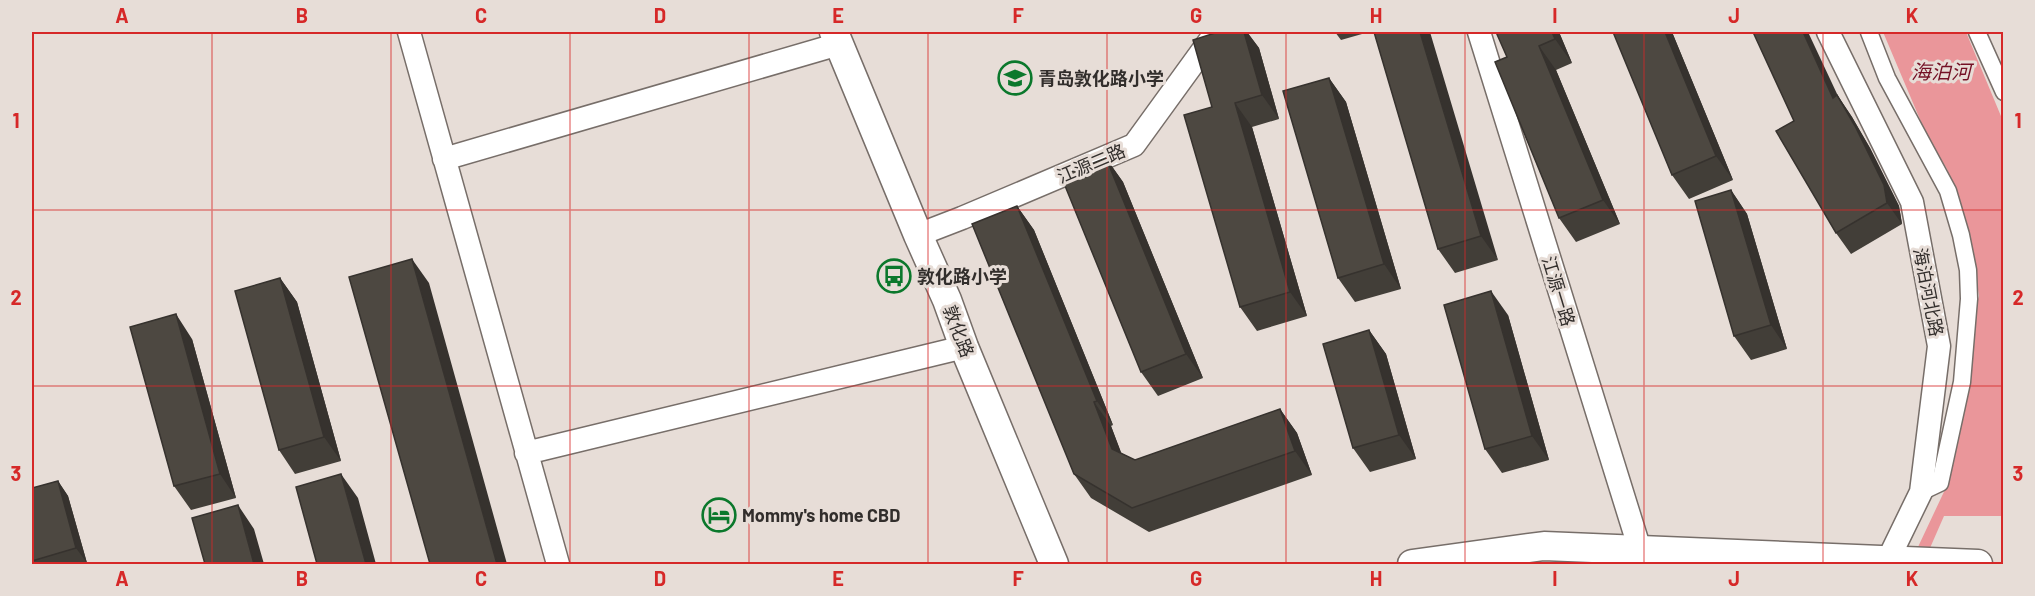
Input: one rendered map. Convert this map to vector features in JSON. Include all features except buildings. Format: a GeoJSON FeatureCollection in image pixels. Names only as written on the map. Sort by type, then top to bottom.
{"type":"FeatureCollection","features":[{"type":"Feature","properties":{"kind":"street"},"geometry":{"type":"LineString","coordinates":[[409,32],[558,564]]}},
{"type":"Feature","properties":{"kind":"street","name":"江源二路"},"geometry":{"type":"LineString","coordinates":[[918,235],[1134,145],[1216,32]]}},
{"type":"Feature","properties":{"kind":"street","name":"江源一路"},"geometry":{"type":"LineString","coordinates":[[1479,32],[1640,550]]}},
{"type":"Feature","properties":{"kind":"street","name":"海泊河北路"},"geometry":{"type":"LineString","coordinates":[[1828,32],[1912,202],[1939,346],[1921,492],[1887,563]]}},
{"type":"Feature","properties":{"kind":"street"},"geometry":{"type":"LineString","coordinates":[[1869,32],[1887,78],[1948,191],[1961,235],[1968,270],[1969,299],[1962,382],[1940,483],[1921,492]]}},
{"type":"Feature","properties":{"kind":"street"},"geometry":{"type":"LineString","coordinates":[[1977,32],[2004,92]]}},
{"type":"Feature","properties":{"kind":"street"},"geometry":{"type":"LineString","coordinates":[[444,159],[837,38]]}},
{"type":"Feature","properties":{"kind":"street","name":"敦化路"},"geometry":{"type":"LineString","coordinates":[[837,38],[1054,564]]}},
{"type":"Feature","properties":{"kind":"street"},"geometry":{"type":"LineString","coordinates":[[526,453],[964,347]]}},
{"type":"Feature","properties":{"kind":"street"},"geometry":{"type":"LineString","coordinates":[[1412,564],[1544,546],[1887,563],[1978,564]]}},
{"type":"Feature","properties":{"kind":"water","name":"海泊河"},"geometry":{"type":"Polygon","coordinates":[[[1883,32],[1966,32],[2003,121],[2003,564],[1910,564],[1950,479],[1966,405],[1971,322],[1979,296],[1971,246],[1947,169],[1927,136],[1883,32]]]}},
{"type":"Feature","properties":{"kind":"pier"},"geometry":{"type":"Polygon","coordinates":[[[1944,516],[2003,516],[2003,564],[1923,564],[1944,516]]]}},
{"type":"Feature","properties":{"kind":"place","name":"青岛敦化路小学"},"geometry":{"type":"Point","coordinates":[1015,78]}},
{"type":"Feature","properties":{"kind":"place","name":"敦化路小学"},"geometry":{"type":"Point","coordinates":[894,276]}},
{"type":"Feature","properties":{"kind":"place","name":"Mommy's home CBD"},"geometry":{"type":"Point","coordinates":[719,515]}}]}
